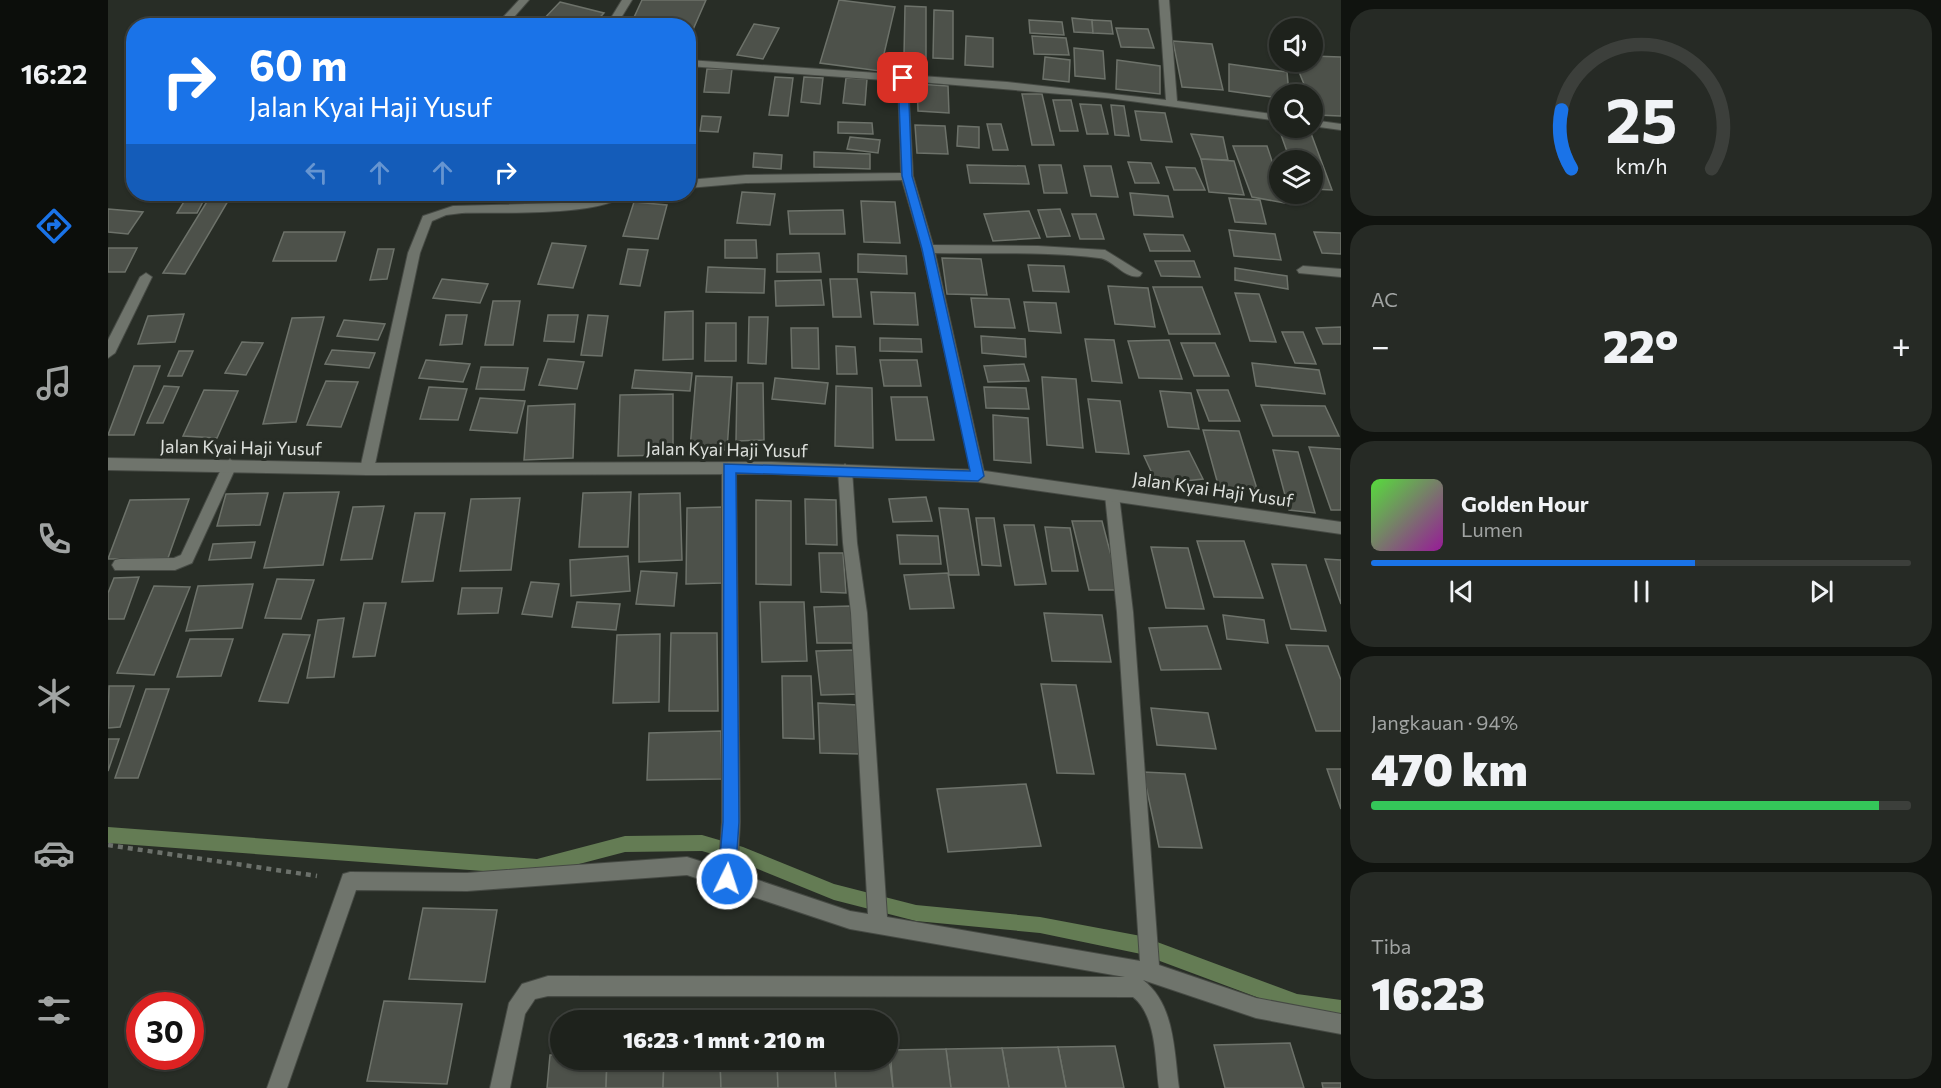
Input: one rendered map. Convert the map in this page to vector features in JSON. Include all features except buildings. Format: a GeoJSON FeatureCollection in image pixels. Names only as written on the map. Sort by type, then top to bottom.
{"type":"FeatureCollection","features":[{"type":"Feature","properties":{"kind":"street"},"geometry":{"type":"LineString","coordinates":[[507,18],[524,0]]}},
{"type":"Feature","properties":{"kind":"street"},"geometry":{"type":"LineString","coordinates":[[616,18],[627,0]]}},
{"type":"Feature","properties":{"kind":"street"},"geometry":{"type":"LineString","coordinates":[[1164,0],[1172,104]]}},
{"type":"Feature","properties":{"kind":"street"},"geometry":{"type":"LineString","coordinates":[[696,64],[1007,85],[1269,117]]}},
{"type":"Feature","properties":{"kind":"street"},"geometry":{"type":"LineString","coordinates":[[903,78],[907,176],[928,249],[978,476]]}},
{"type":"Feature","properties":{"kind":"street"},"geometry":{"type":"LineString","coordinates":[[1323,125],[1341,127]]}},
{"type":"Feature","properties":{"kind":"street"},"geometry":{"type":"LineString","coordinates":[[696,183],[746,179],[907,176]]}},
{"type":"Feature","properties":{"kind":"street"},"geometry":{"type":"LineString","coordinates":[[367,469],[385,395],[414,253],[427,219],[445,211],[540,208],[597,201]]}},
{"type":"Feature","properties":{"kind":"street"},"geometry":{"type":"LineString","coordinates":[[928,249],[1019,250],[1105,255],[1136,273]]}},
{"type":"Feature","properties":{"kind":"street"},"geometry":{"type":"LineString","coordinates":[[1303,270],[1341,273]]}},
{"type":"Feature","properties":{"kind":"street"},"geometry":{"type":"LineString","coordinates":[[108,353],[146,278]]}},
{"type":"Feature","properties":{"kind":"street","name":"Jalan Kyai Haji Yusuf"},"geometry":{"type":"LineString","coordinates":[[108,464],[367,469],[729,468],[978,476],[1341,528]]}},
{"type":"Feature","properties":{"kind":"street"},"geometry":{"type":"LineString","coordinates":[[120,566],[175,564],[187,558],[230,465]]}},
{"type":"Feature","properties":{"kind":"street"},"geometry":{"type":"LineString","coordinates":[[727,879],[731,822],[729,468]]}},
{"type":"Feature","properties":{"kind":"street"},"geometry":{"type":"LineString","coordinates":[[845,470],[850,543],[859,613],[878,924]]}},
{"type":"Feature","properties":{"kind":"street"},"geometry":{"type":"LineString","coordinates":[[1112,495],[1125,612],[1150,972]]}},
{"type":"Feature","properties":{"kind":"street"},"geometry":{"type":"LineString","coordinates":[[277,1088],[350,881],[467,882],[687,866],[850,920],[1150,972],[1256,1008],[1341,1024]]}},
{"type":"Feature","properties":{"kind":"street"},"geometry":{"type":"LineString","coordinates":[[500,1088],[516,1010],[529,991],[548,986],[1136,987],[1148,995],[1156,1011],[1169,1088]]}},
{"type":"Feature","properties":{"kind":"path"},"geometry":{"type":"LineString","coordinates":[[108,845],[350,881]]}},
{"type":"Feature","properties":{"kind":"waterway"},"geometry":{"type":"LineString","coordinates":[[108,835],[537,867],[625,844],[702,843],[743,855],[834,892],[916,913],[1040,925],[1141,945],[1297,1003],[1341,1009]]}},
{"type":"Feature","properties":{"kind":"route"},"geometry":{"type":"LineString","coordinates":[[727,879],[731,822],[729,468],[978,476],[928,249],[907,176],[904,150],[903,78]]}}]}
